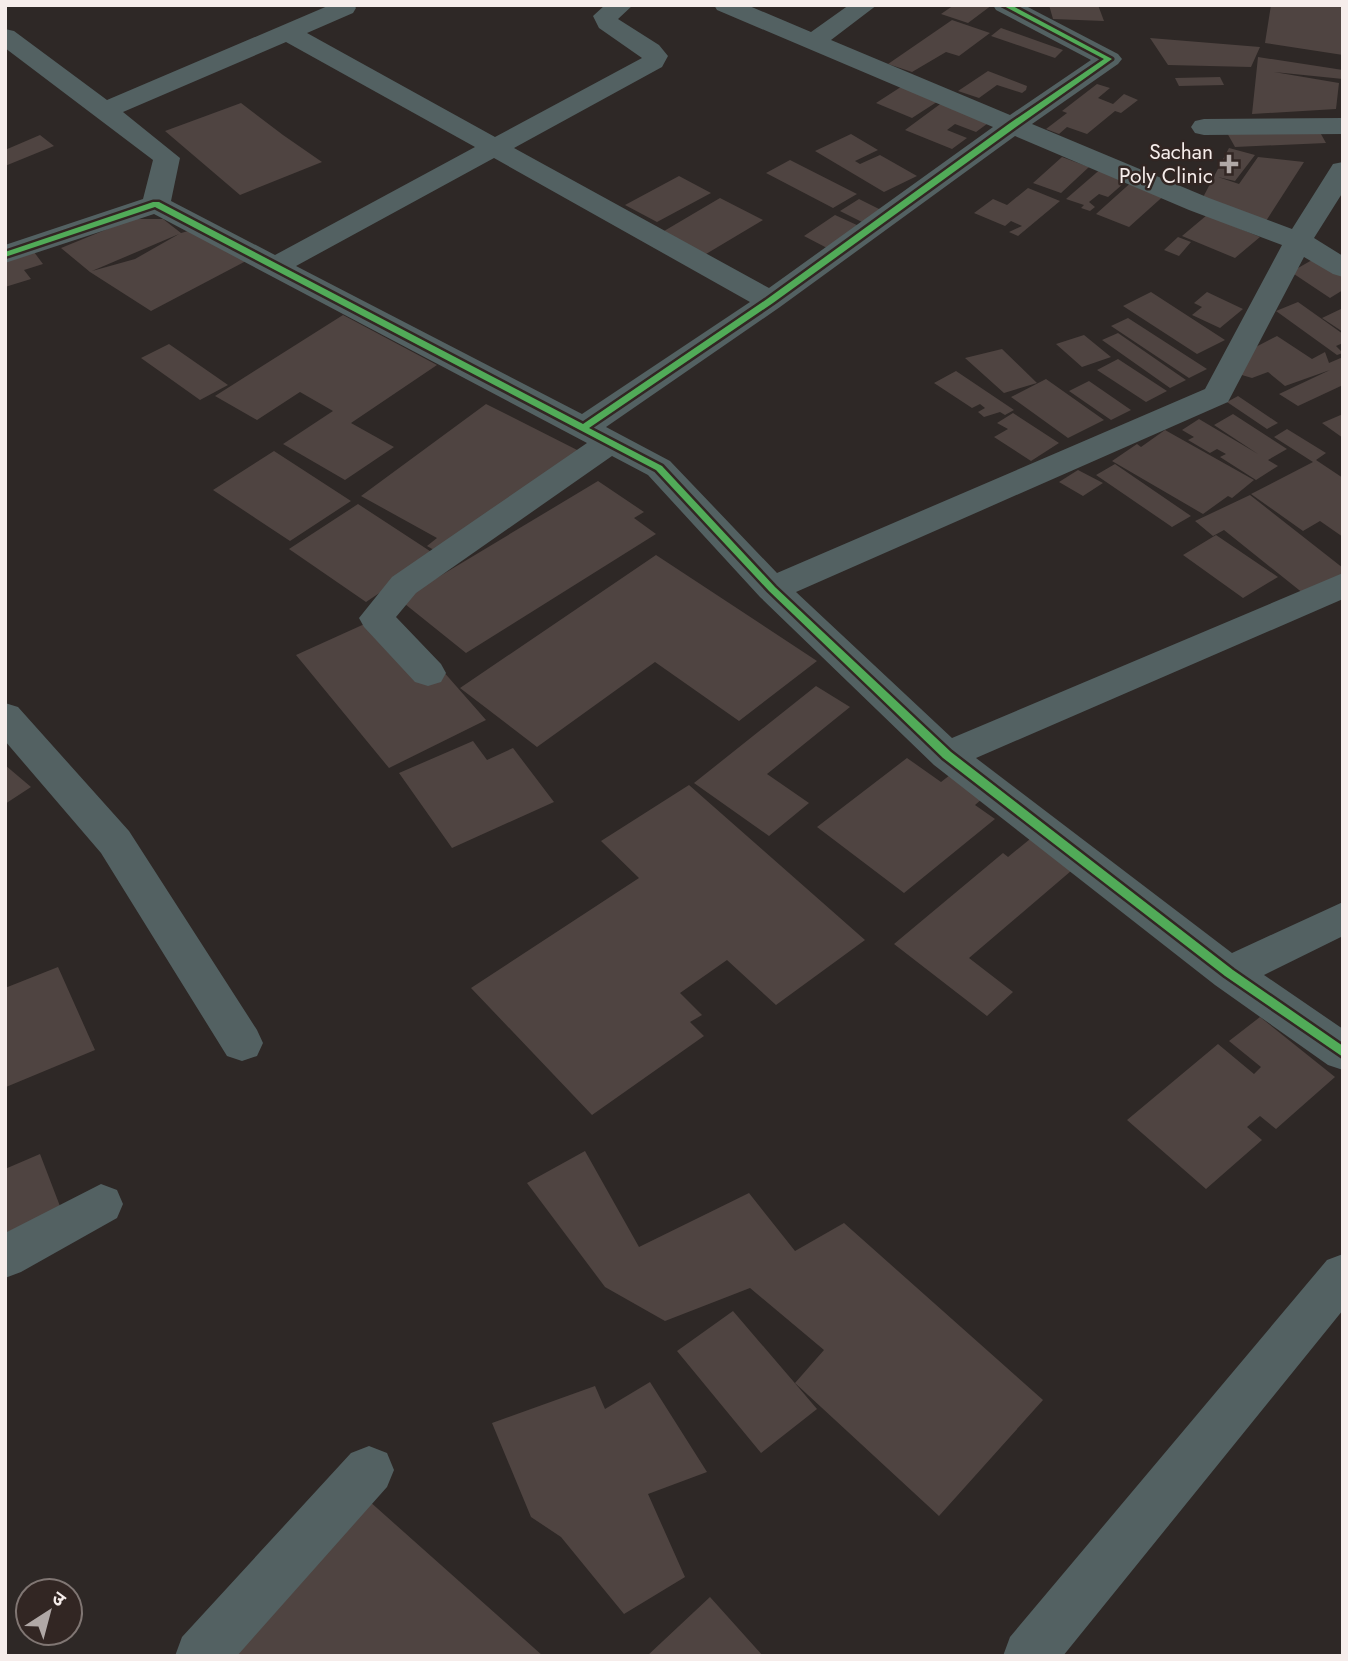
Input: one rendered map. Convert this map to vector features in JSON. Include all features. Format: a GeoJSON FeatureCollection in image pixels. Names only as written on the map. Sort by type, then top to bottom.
{"type":"FeatureCollection","features":[{"type":"Feature","properties":{"kind":"street"},"geometry":{"type":"LineString","coordinates":[[104,111],[344,8],[340,5]]}},
{"type":"Feature","properties":{"kind":"street"},"geometry":{"type":"LineString","coordinates":[[726,5],[1199,204],[1298,241],[1343,268]]}},
{"type":"Feature","properties":{"kind":"street"},"geometry":{"type":"LineString","coordinates":[[814,41],[865,5]]}},
{"type":"Feature","properties":{"kind":"street"},"geometry":{"type":"LineString","coordinates":[[428,673],[376,618],[404,584],[770,302],[1013,125],[1110,59],[1005,5]]}},
{"type":"Feature","properties":{"kind":"street"},"geometry":{"type":"LineString","coordinates":[[275,267],[653,62],[655,56],[650,50],[608,23],[606,16],[612,7]]}},
{"type":"Feature","properties":{"kind":"street"},"geometry":{"type":"LineString","coordinates":[[289,33],[770,302]]}},
{"type":"Feature","properties":{"kind":"street"},"geometry":{"type":"LineString","coordinates":[[5,36],[167,159],[156,204]]}},
{"type":"Feature","properties":{"kind":"street"},"geometry":{"type":"LineString","coordinates":[[1204,128],[1343,126]]}},
{"type":"Feature","properties":{"kind":"street"},"geometry":{"type":"LineString","coordinates":[[772,589],[1217,395],[1298,241],[1343,170]]}},
{"type":"Feature","properties":{"kind":"street"},"geometry":{"type":"LineString","coordinates":[[5,255],[156,204],[659,468],[772,589],[947,755],[1228,973],[1343,1052]]}},
{"type":"Feature","properties":{"kind":"street"},"geometry":{"type":"LineString","coordinates":[[947,755],[1343,585]]}},
{"type":"Feature","properties":{"kind":"street"},"geometry":{"type":"LineString","coordinates":[[5,716],[115,842],[242,1043]]}},
{"type":"Feature","properties":{"kind":"street"},"geometry":{"type":"LineString","coordinates":[[1228,973],[1343,918]]}},
{"type":"Feature","properties":{"kind":"street"},"geometry":{"type":"LineString","coordinates":[[5,1257],[101,1204]]}},
{"type":"Feature","properties":{"kind":"street"},"geometry":{"type":"LineString","coordinates":[[1030,1656],[1343,1275]]}},
{"type":"Feature","properties":{"kind":"street"},"geometry":{"type":"LineString","coordinates":[[201,1656],[369,1470]]}},
{"type":"Feature","properties":{"kind":"building"},"geometry":{"type":"Polygon","coordinates":[[[954,5],[992,5],[968,23],[941,14],[954,5]]]}},
{"type":"Feature","properties":{"kind":"building"},"geometry":{"type":"Polygon","coordinates":[[[1049,5],[1098,5],[1104,21],[1053,19],[1049,5]]]}},
{"type":"Feature","properties":{"kind":"building"},"geometry":{"type":"Polygon","coordinates":[[[1271,5],[1343,5],[1343,55],[1265,43],[1271,5]]]}},
{"type":"Feature","properties":{"kind":"building"},"geometry":{"type":"Polygon","coordinates":[[[952,20],[990,33],[959,56],[946,52],[912,72],[888,64],[952,20]]]}},
{"type":"Feature","properties":{"kind":"building"},"geometry":{"type":"Polygon","coordinates":[[[1001,28],[1063,50],[1055,58],[991,36],[1001,28]]]}},
{"type":"Feature","properties":{"kind":"building"},"geometry":{"type":"Polygon","coordinates":[[[1150,38],[1260,47],[1251,67],[1168,65],[1150,38]]]}},
{"type":"Feature","properties":{"kind":"building"},"geometry":{"type":"Polygon","coordinates":[[[1258,57],[1343,70],[1343,79],[1274,72],[1339,83],[1336,109],[1252,114],[1258,57]]]}},
{"type":"Feature","properties":{"kind":"building"},"geometry":{"type":"Polygon","coordinates":[[[988,71],[1027,86],[1026,90],[1022,93],[997,85],[979,98],[958,91],[988,71]]]}},
{"type":"Feature","properties":{"kind":"building"},"geometry":{"type":"Polygon","coordinates":[[[1220,77],[1224,85],[1179,86],[1175,78],[1220,77]]]}},
{"type":"Feature","properties":{"kind":"building"},"geometry":{"type":"Polygon","coordinates":[[[907,83],[943,98],[912,118],[876,103],[907,83]]]}},
{"type":"Feature","properties":{"kind":"building"},"geometry":{"type":"Polygon","coordinates":[[[1097,84],[1110,88],[1098,98],[1113,104],[1124,94],[1138,100],[1121,113],[1115,111],[1087,134],[1067,127],[1059,134],[1046,129],[1067,113],[1062,111],[1097,84]]]}},
{"type":"Feature","properties":{"kind":"building"},"geometry":{"type":"Polygon","coordinates":[[[947,99],[995,118],[976,132],[955,124],[947,130],[967,138],[952,149],[905,130],[947,99]]]}},
{"type":"Feature","properties":{"kind":"building"},"geometry":{"type":"Polygon","coordinates":[[[241,103],[322,162],[240,195],[165,131],[241,103]]]}},
{"type":"Feature","properties":{"kind":"building"},"geometry":{"type":"Polygon","coordinates":[[[1317,127],[1326,143],[1235,147],[1226,131],[1317,127]]]}},
{"type":"Feature","properties":{"kind":"building"},"geometry":{"type":"Polygon","coordinates":[[[851,134],[878,150],[855,161],[860,164],[880,155],[917,176],[884,192],[815,151],[851,134]]]}},
{"type":"Feature","properties":{"kind":"building"},"geometry":{"type":"Polygon","coordinates":[[[40,135],[54,146],[5,166],[5,150],[40,135]]]}},
{"type":"Feature","properties":{"kind":"building"},"geometry":{"type":"Polygon","coordinates":[[[1229,148],[1255,155],[1235,181],[1218,177],[1239,184],[1258,157],[1304,162],[1266,221],[1200,203],[1229,148]]]}},
{"type":"Feature","properties":{"kind":"building"},"geometry":{"type":"Polygon","coordinates":[[[1062,157],[1089,167],[1061,193],[1033,183],[1062,157]]]}},
{"type":"Feature","properties":{"kind":"building"},"geometry":{"type":"Polygon","coordinates":[[[790,160],[857,194],[833,208],[766,173],[790,160]]]}},
{"type":"Feature","properties":{"kind":"building"},"geometry":{"type":"Polygon","coordinates":[[[1103,167],[1131,177],[1108,197],[1099,194],[1089,202],[1095,207],[1090,211],[1081,208],[1084,205],[1066,199],[1103,167]]]}},
{"type":"Feature","properties":{"kind":"building"},"geometry":{"type":"Polygon","coordinates":[[[679,176],[711,193],[657,222],[625,205],[679,176]]]}},
{"type":"Feature","properties":{"kind":"building"},"geometry":{"type":"Polygon","coordinates":[[[1135,179],[1168,192],[1129,227],[1096,214],[1135,179]]]}},
{"type":"Feature","properties":{"kind":"building"},"geometry":{"type":"Polygon","coordinates":[[[1028,188],[1060,201],[1018,236],[1009,232],[1022,226],[1011,221],[1005,226],[974,213],[993,199],[1007,205],[1028,188]]]}},
{"type":"Feature","properties":{"kind":"building"},"geometry":{"type":"Polygon","coordinates":[[[720,198],[763,220],[701,257],[659,234],[720,198]]]}},
{"type":"Feature","properties":{"kind":"building"},"geometry":{"type":"Polygon","coordinates":[[[859,199],[881,210],[862,222],[840,211],[859,199]]]}},
{"type":"Feature","properties":{"kind":"building"},"geometry":{"type":"Polygon","coordinates":[[[835,215],[859,226],[827,248],[804,236],[835,215]]]}},
{"type":"Feature","properties":{"kind":"building"},"geometry":{"type":"Polygon","coordinates":[[[1207,215],[1260,237],[1235,258],[1182,236],[1207,215]]]}},
{"type":"Feature","properties":{"kind":"building"},"geometry":{"type":"Polygon","coordinates":[[[132,219],[163,219],[181,233],[192,230],[246,261],[151,311],[90,272],[61,248],[132,219]],[[179,234],[92,271],[135,259],[179,234]]]}},
{"type":"Feature","properties":{"kind":"building"},"geometry":{"type":"Polygon","coordinates":[[[1178,237],[1191,242],[1179,256],[1164,250],[1178,237]]]}},
{"type":"Feature","properties":{"kind":"building"},"geometry":{"type":"Polygon","coordinates":[[[34,252],[43,264],[24,270],[31,279],[5,287],[5,261],[34,252]]]}},
{"type":"Feature","properties":{"kind":"building"},"geometry":{"type":"Polygon","coordinates":[[[1312,260],[1343,276],[1343,290],[1330,298],[1291,272],[1312,260]]]}},
{"type":"Feature","properties":{"kind":"building"},"geometry":{"type":"Polygon","coordinates":[[[1151,292],[1225,340],[1197,354],[1123,306],[1151,292]]]}},
{"type":"Feature","properties":{"kind":"building"},"geometry":{"type":"Polygon","coordinates":[[[1207,292],[1243,309],[1220,328],[1192,315],[1202,307],[1194,303],[1207,292]]]}},
{"type":"Feature","properties":{"kind":"building"},"geometry":{"type":"Polygon","coordinates":[[[1298,302],[1343,334],[1343,343],[1336,346],[1343,353],[1337,355],[1276,311],[1298,302]]]}},
{"type":"Feature","properties":{"kind":"building"},"geometry":{"type":"Polygon","coordinates":[[[1343,308],[1343,332],[1322,318],[1343,308]]]}},
{"type":"Feature","properties":{"kind":"building"},"geometry":{"type":"Polygon","coordinates":[[[343,315],[437,365],[351,423],[394,447],[345,480],[283,444],[333,411],[300,392],[257,420],[215,396],[343,315]]]}},
{"type":"Feature","properties":{"kind":"building"},"geometry":{"type":"Polygon","coordinates":[[[1128,318],[1207,369],[1189,378],[1111,326],[1128,318]]]}},
{"type":"Feature","properties":{"kind":"building"},"geometry":{"type":"Polygon","coordinates":[[[1118,333],[1186,380],[1170,388],[1102,340],[1118,333]]]}},
{"type":"Feature","properties":{"kind":"building"},"geometry":{"type":"Polygon","coordinates":[[[1084,335],[1111,357],[1082,367],[1056,344],[1084,335]]]}},
{"type":"Feature","properties":{"kind":"building"},"geometry":{"type":"Polygon","coordinates":[[[1277,336],[1312,359],[1325,352],[1329,363],[1343,357],[1343,385],[1298,406],[1279,394],[1330,370],[1285,386],[1268,372],[1252,378],[1235,373],[1248,351],[1277,336]]]}},
{"type":"Feature","properties":{"kind":"building"},"geometry":{"type":"Polygon","coordinates":[[[169,344],[228,385],[200,400],[141,358],[169,344]]]}},
{"type":"Feature","properties":{"kind":"building"},"geometry":{"type":"Polygon","coordinates":[[[1002,349],[1037,383],[1004,393],[965,358],[1002,349]]]}},
{"type":"Feature","properties":{"kind":"building"},"geometry":{"type":"Polygon","coordinates":[[[1118,359],[1167,391],[1146,402],[1097,370],[1118,359]]]}},
{"type":"Feature","properties":{"kind":"building"},"geometry":{"type":"Polygon","coordinates":[[[956,371],[1014,410],[1005,415],[1000,412],[984,417],[978,412],[985,408],[980,404],[972,408],[934,383],[956,371]]]}},
{"type":"Feature","properties":{"kind":"building"},"geometry":{"type":"Polygon","coordinates":[[[1046,379],[1104,420],[1068,438],[1011,397],[1046,379]]]}},
{"type":"Feature","properties":{"kind":"building"},"geometry":{"type":"Polygon","coordinates":[[[1089,381],[1131,410],[1111,420],[1069,391],[1089,381]]]}},
{"type":"Feature","properties":{"kind":"building"},"geometry":{"type":"Polygon","coordinates":[[[1238,396],[1278,423],[1267,429],[1227,402],[1238,396]]]}},
{"type":"Feature","properties":{"kind":"building"},"geometry":{"type":"Polygon","coordinates":[[[486,404],[589,456],[455,562],[427,546],[437,538],[361,496],[486,404]]]}},
{"type":"Feature","properties":{"kind":"building"},"geometry":{"type":"Polygon","coordinates":[[[1013,413],[1059,443],[1031,461],[994,437],[1008,429],[997,423],[1013,413]]]}},
{"type":"Feature","properties":{"kind":"building"},"geometry":{"type":"Polygon","coordinates":[[[1233,414],[1287,449],[1268,460],[1278,466],[1256,480],[1220,457],[1226,454],[1217,449],[1210,453],[1188,440],[1194,437],[1182,430],[1199,419],[1258,454],[1214,425],[1233,414]]]}},
{"type":"Feature","properties":{"kind":"building"},"geometry":{"type":"Polygon","coordinates":[[[1343,414],[1343,438],[1322,423],[1343,414]]]}},
{"type":"Feature","properties":{"kind":"building"},"geometry":{"type":"Polygon","coordinates":[[[1287,429],[1326,453],[1316,460],[1343,478],[1343,537],[1320,521],[1303,531],[1251,494],[1313,462],[1274,437],[1287,429]]]}},
{"type":"Feature","properties":{"kind":"building"},"geometry":{"type":"Polygon","coordinates":[[[1165,430],[1254,480],[1232,498],[1228,496],[1203,514],[1112,461],[1137,444],[1141,447],[1165,430]]]}},
{"type":"Feature","properties":{"kind":"building"},"geometry":{"type":"Polygon","coordinates":[[[274,451],[351,501],[290,541],[213,490],[274,451]]]}},
{"type":"Feature","properties":{"kind":"building"},"geometry":{"type":"Polygon","coordinates":[[[1115,464],[1191,516],[1172,527],[1096,475],[1115,464]]]}},
{"type":"Feature","properties":{"kind":"building"},"geometry":{"type":"Polygon","coordinates":[[[1078,470],[1103,483],[1083,496],[1059,482],[1078,470]]]}},
{"type":"Feature","properties":{"kind":"building"},"geometry":{"type":"Polygon","coordinates":[[[598,481],[644,512],[634,518],[656,534],[466,653],[400,600],[598,481]]]}},
{"type":"Feature","properties":{"kind":"building"},"geometry":{"type":"Polygon","coordinates":[[[1250,495],[1343,568],[1343,581],[1309,598],[1224,530],[1213,536],[1195,521],[1250,495]]]}},
{"type":"Feature","properties":{"kind":"building"},"geometry":{"type":"Polygon","coordinates":[[[358,504],[436,555],[366,602],[289,549],[358,504]]]}},
{"type":"Feature","properties":{"kind":"building"},"geometry":{"type":"Polygon","coordinates":[[[1216,535],[1278,577],[1243,598],[1183,555],[1216,535]]]}},
{"type":"Feature","properties":{"kind":"building"},"geometry":{"type":"Polygon","coordinates":[[[656,555],[817,661],[739,721],[655,662],[537,747],[460,688],[656,555]]]}},
{"type":"Feature","properties":{"kind":"building"},"geometry":{"type":"Polygon","coordinates":[[[391,612],[486,720],[389,768],[296,655],[391,612]]]}},
{"type":"Feature","properties":{"kind":"building"},"geometry":{"type":"Polygon","coordinates":[[[816,686],[850,707],[767,774],[809,803],[769,836],[694,783],[816,686]]]}},
{"type":"Feature","properties":{"kind":"building"},"geometry":{"type":"Polygon","coordinates":[[[473,741],[487,760],[513,748],[554,802],[452,848],[399,773],[473,741]]]}},
{"type":"Feature","properties":{"kind":"building"},"geometry":{"type":"Polygon","coordinates":[[[907,758],[941,782],[950,775],[983,798],[975,805],[995,819],[904,893],[817,827],[907,758]]]}},
{"type":"Feature","properties":{"kind":"building"},"geometry":{"type":"Polygon","coordinates":[[[5,765],[31,787],[5,804],[5,765]]]}},
{"type":"Feature","properties":{"kind":"building"},"geometry":{"type":"Polygon","coordinates":[[[689,785],[865,940],[776,1005],[727,960],[680,993],[702,1015],[690,1022],[704,1036],[592,1115],[471,988],[639,878],[601,841],[689,785]]]}},
{"type":"Feature","properties":{"kind":"building"},"geometry":{"type":"Polygon","coordinates":[[[1035,835],[1078,865],[969,958],[1013,992],[987,1016],[894,944],[1003,853],[1008,857],[1035,835]]]}},
{"type":"Feature","properties":{"kind":"building"},"geometry":{"type":"Polygon","coordinates":[[[58,967],[95,1050],[6,1087],[5,988],[58,967]]]}},
{"type":"Feature","properties":{"kind":"building"},"geometry":{"type":"Polygon","coordinates":[[[1260,1017],[1335,1077],[1276,1129],[1260,1116],[1247,1127],[1262,1140],[1206,1189],[1127,1120],[1218,1044],[1254,1074],[1261,1067],[1229,1041],[1260,1017]]]}},
{"type":"Feature","properties":{"kind":"building"},"geometry":{"type":"Polygon","coordinates":[[[585,1151],[639,1247],[749,1193],[795,1251],[844,1223],[1043,1400],[939,1516],[795,1383],[824,1350],[750,1288],[665,1321],[605,1287],[527,1183],[585,1151]]]}},
{"type":"Feature","properties":{"kind":"building"},"geometry":{"type":"Polygon","coordinates":[[[40,1154],[63,1214],[5,1240],[5,1169],[40,1154]]]}},
{"type":"Feature","properties":{"kind":"building"},"geometry":{"type":"Polygon","coordinates":[[[733,1311],[817,1409],[761,1453],[677,1351],[733,1311]]]}},
{"type":"Feature","properties":{"kind":"building"},"geometry":{"type":"Polygon","coordinates":[[[650,1382],[707,1472],[648,1494],[685,1577],[624,1614],[561,1537],[531,1517],[492,1423],[595,1386],[605,1409],[650,1382]]]}},
{"type":"Feature","properties":{"kind":"building"},"geometry":{"type":"Polygon","coordinates":[[[359,1492],[543,1656],[216,1656],[359,1492]]]}},
{"type":"Feature","properties":{"kind":"building"},"geometry":{"type":"Polygon","coordinates":[[[710,1597],[763,1656],[647,1656],[710,1597]]]}},
{"type":"Feature","properties":{"kind":"cycle path"},"geometry":{"type":"LineString","coordinates":[[583,428],[770,301],[1109,59],[1005,5]]}},
{"type":"Feature","properties":{"kind":"cycle path"},"geometry":{"type":"LineString","coordinates":[[5,255],[156,204],[659,468],[772,589],[947,755],[1229,973],[1343,1052]]}},
{"type":"Feature","properties":{"kind":"place","name":"Sachan Poly Clinic"},"geometry":{"type":"Point","coordinates":[1229,164]}}]}
